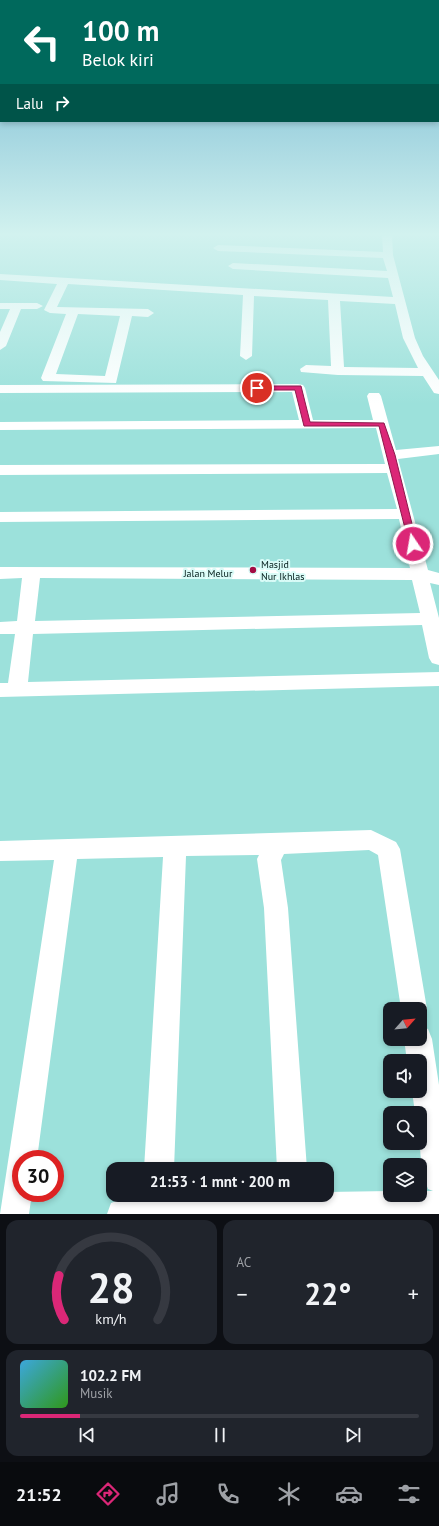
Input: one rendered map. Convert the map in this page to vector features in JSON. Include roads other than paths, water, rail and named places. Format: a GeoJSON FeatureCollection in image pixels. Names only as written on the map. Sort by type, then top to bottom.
{"type":"FeatureCollection","features":[{"type":"Feature","properties":{"kind":"street"},"geometry":{"type":"LineString","coordinates":[[59,291],[50,310],[148,313]]}},
{"type":"Feature","properties":{"kind":"street"},"geometry":{"type":"LineString","coordinates":[[228,291],[400,301]]}},
{"type":"Feature","properties":{"kind":"street"},"geometry":{"type":"LineString","coordinates":[[397,291],[412,346],[439,390]]}},
{"type":"Feature","properties":{"kind":"street"},"geometry":{"type":"LineString","coordinates":[[246,356],[249,292]]}},
{"type":"Feature","properties":{"kind":"street"},"geometry":{"type":"LineString","coordinates":[[334,297],[338,371]]}},
{"type":"Feature","properties":{"kind":"street"},"geometry":{"type":"LineString","coordinates":[[0,306],[37,306]]}},
{"type":"Feature","properties":{"kind":"street"},"geometry":{"type":"LineString","coordinates":[[0,346],[17,306]]}},
{"type":"Feature","properties":{"kind":"street"},"geometry":{"type":"LineString","coordinates":[[72,311],[48,378],[111,380],[127,313]]}},
{"type":"Feature","properties":{"kind":"street"},"geometry":{"type":"LineString","coordinates":[[306,369],[338,371],[427,372]]}},
{"type":"Feature","properties":{"kind":"street"},"geometry":{"type":"LineString","coordinates":[[0,389],[298,388],[307,424]]}},
{"type":"Feature","properties":{"kind":"street"},"geometry":{"type":"LineString","coordinates":[[374,396],[406,514],[439,658]]}},
{"type":"Feature","properties":{"kind":"street"},"geometry":{"type":"LineString","coordinates":[[0,426],[382,424]]}},
{"type":"Feature","properties":{"kind":"street"},"geometry":{"type":"LineString","coordinates":[[0,470],[392,461],[439,450]]}},
{"type":"Feature","properties":{"kind":"street"},"geometry":{"type":"LineString","coordinates":[[0,517],[406,514]]}},
{"type":"Feature","properties":{"kind":"street"},"geometry":{"type":"LineString","coordinates":[[32,572],[24,628],[9,690],[439,679]]}},
{"type":"Feature","properties":{"kind":"street","name":"Jalan Melur"},"geometry":{"type":"LineString","coordinates":[[0,573],[419,574],[439,579]]}},
{"type":"Feature","properties":{"kind":"street"},"geometry":{"type":"LineString","coordinates":[[0,628],[430,619]]}},
{"type":"Feature","properties":{"kind":"street"},"geometry":{"type":"LineString","coordinates":[[0,851],[67,848],[277,844],[371,840],[388,849],[391,859],[413,1002]]}},
{"type":"Feature","properties":{"kind":"street"},"geometry":{"type":"LineString","coordinates":[[277,844],[269,859],[276,908],[292,1162]]}},
{"type":"Feature","properties":{"kind":"street"},"geometry":{"type":"LineString","coordinates":[[159,1162],[175,847]]}},
{"type":"Feature","properties":{"kind":"street"},"geometry":{"type":"LineString","coordinates":[[23,1150],[67,848]]}},
{"type":"Feature","properties":{"kind":"street"},"geometry":{"type":"LineString","coordinates":[[419,1046],[439,1178]]}},
{"type":"Feature","properties":{"kind":"street"},"geometry":{"type":"LineString","coordinates":[[14,1214],[16,1202]]}},
{"type":"Feature","properties":{"kind":"street"},"geometry":{"type":"LineString","coordinates":[[122,1214],[157,1204],[248,1202]]}},
{"type":"Feature","properties":{"kind":"street"},"geometry":{"type":"LineString","coordinates":[[323,1202],[439,1206]]}},
{"type":"Feature","properties":{"kind":"place","name":"Masjid Nur Ikhlas"},"geometry":{"type":"Point","coordinates":[253,570]}}]}
